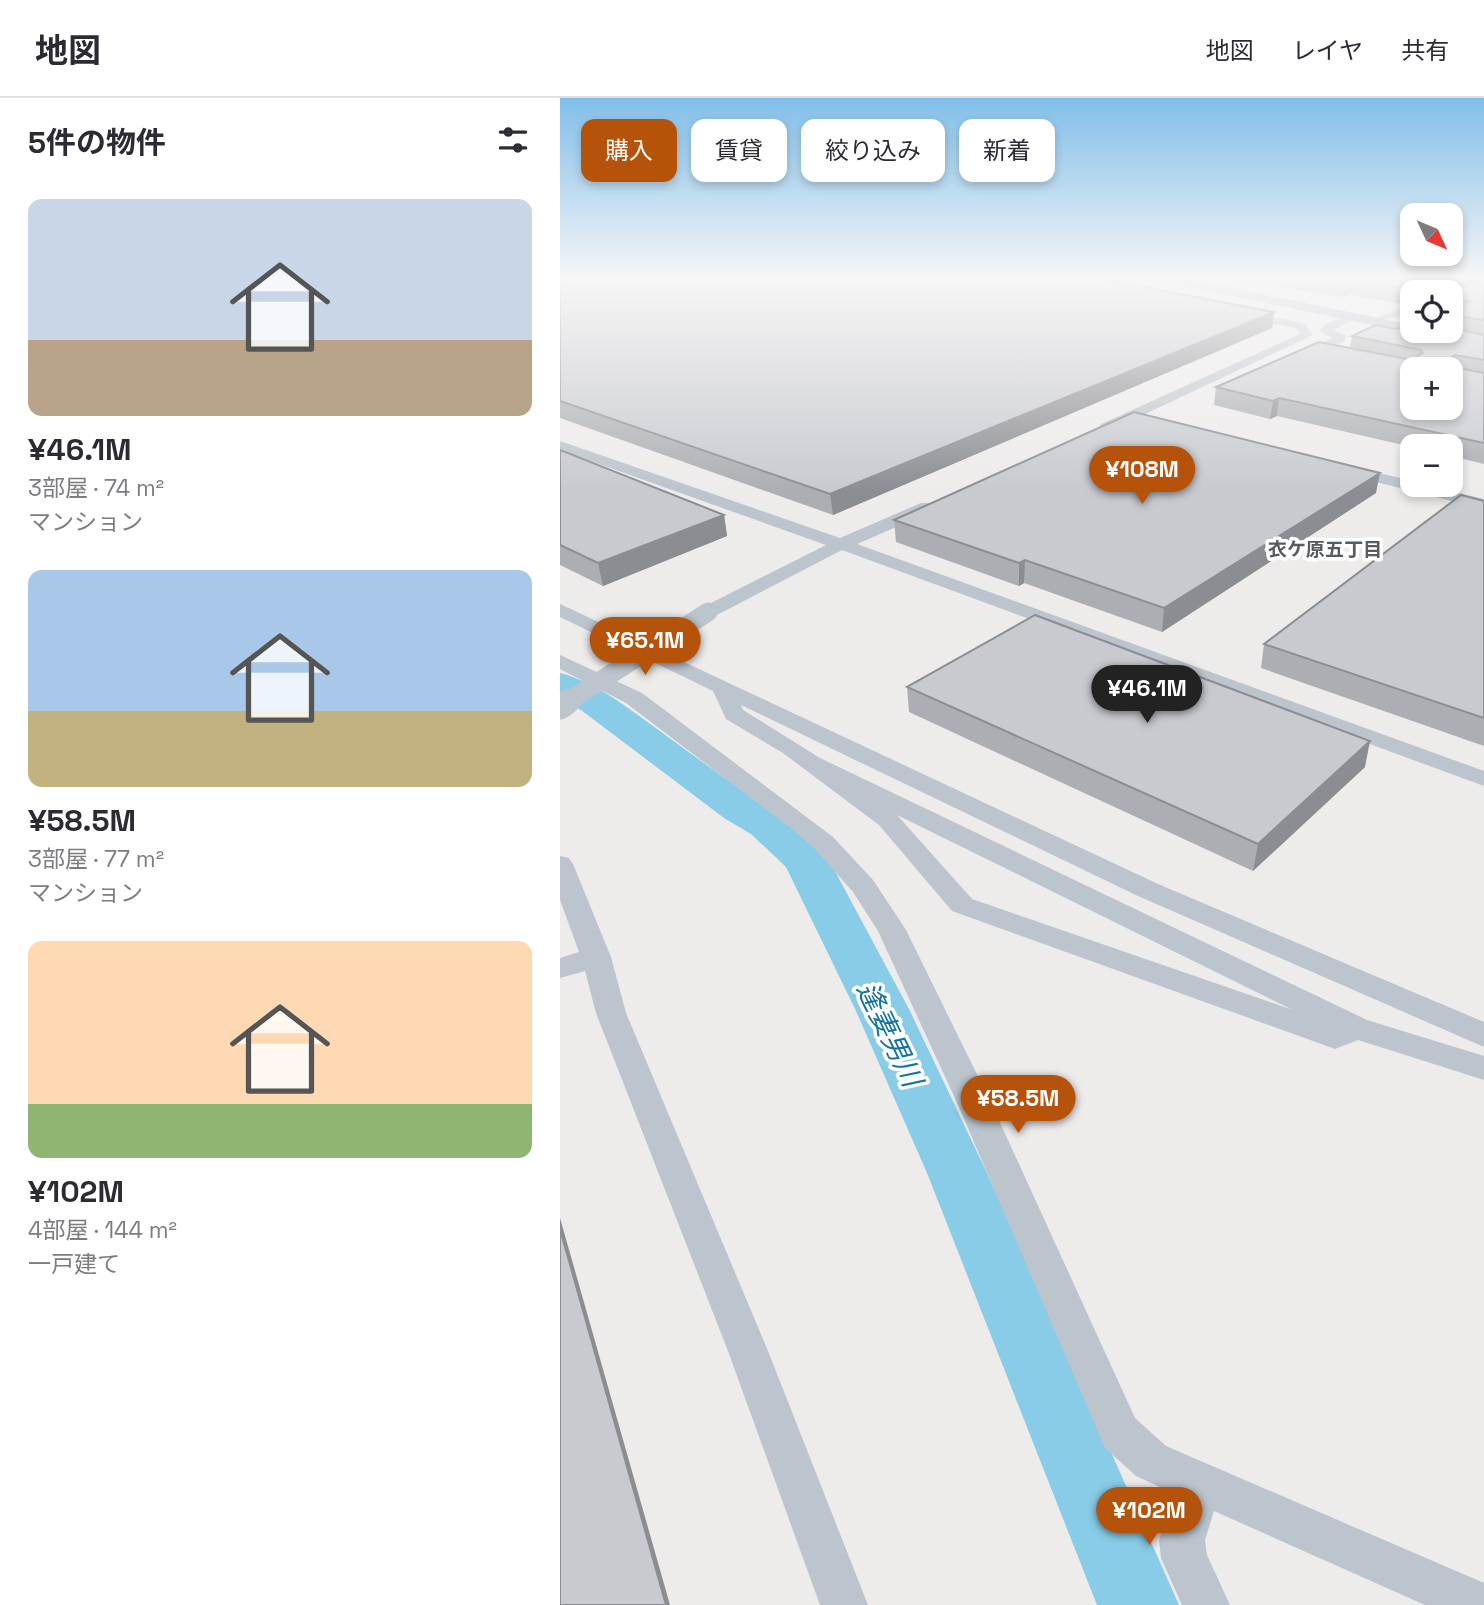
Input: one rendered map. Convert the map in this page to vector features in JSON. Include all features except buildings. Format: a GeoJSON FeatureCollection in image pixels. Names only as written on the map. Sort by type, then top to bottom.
{"type":"FeatureCollection","features":[{"type":"Feature","properties":{"kind":"street"},"geometry":{"type":"LineString","coordinates":[[1093,433],[1274,350]]}},
{"type":"Feature","properties":{"kind":"street"},"geometry":{"type":"LineString","coordinates":[[1312,350],[1339,356]]}},
{"type":"Feature","properties":{"kind":"street"},"geometry":{"type":"LineString","coordinates":[[1290,363],[1315,351]]}},
{"type":"Feature","properties":{"kind":"street"},"geometry":{"type":"LineString","coordinates":[[1130,416],[1156,423]]}},
{"type":"Feature","properties":{"kind":"street"},"geometry":{"type":"LineString","coordinates":[[560,445],[841,544],[1484,779]]}},
{"type":"Feature","properties":{"kind":"street"},"geometry":{"type":"LineString","coordinates":[[1326,465],[1484,504]]}},
{"type":"Feature","properties":{"kind":"street"},"geometry":{"type":"LineString","coordinates":[[560,707],[708,612],[841,544],[944,500]]}},
{"type":"Feature","properties":{"kind":"street"},"geometry":{"type":"LineString","coordinates":[[560,610],[1148,890],[1484,1035]]}},
{"type":"Feature","properties":{"kind":"street"},"geometry":{"type":"LineString","coordinates":[[560,661],[606,682],[648,708],[817,837],[863,886],[892,930],[975,1105],[1120,1433],[1151,1461],[1479,1605]]}},
{"type":"Feature","properties":{"kind":"street"},"geometry":{"type":"LineString","coordinates":[[722,687],[734,714],[809,762],[888,820],[962,905],[1335,1037],[1356,1028]]}},
{"type":"Feature","properties":{"kind":"street"},"geometry":{"type":"LineString","coordinates":[[809,762],[1356,1028]]}},
{"type":"Feature","properties":{"kind":"street"},"geometry":{"type":"LineString","coordinates":[[560,864],[596,957],[611,1013],[748,1351],[844,1605]]}},
{"type":"Feature","properties":{"kind":"street"},"geometry":{"type":"LineString","coordinates":[[560,968],[596,957]]}},
{"type":"Feature","properties":{"kind":"street"},"geometry":{"type":"LineString","coordinates":[[1200,1483],[1182,1540],[1184,1558],[1206,1605]]}},
{"type":"Feature","properties":{"kind":"lane"},"geometry":{"type":"LineString","coordinates":[[1356,1028],[1484,1068]]}},
{"type":"Feature","properties":{"kind":"waterway","name":"逢妻男川"},"geometry":{"type":"LineString","coordinates":[[560,684],[595,702],[739,809],[767,825],[806,860],[883,1011],[957,1173],[1138,1605]]}},
{"type":"Feature","properties":{"kind":"district","name":"衣ケ原五丁目"},"geometry":{"type":"Point","coordinates":[1325,549]}}]}
